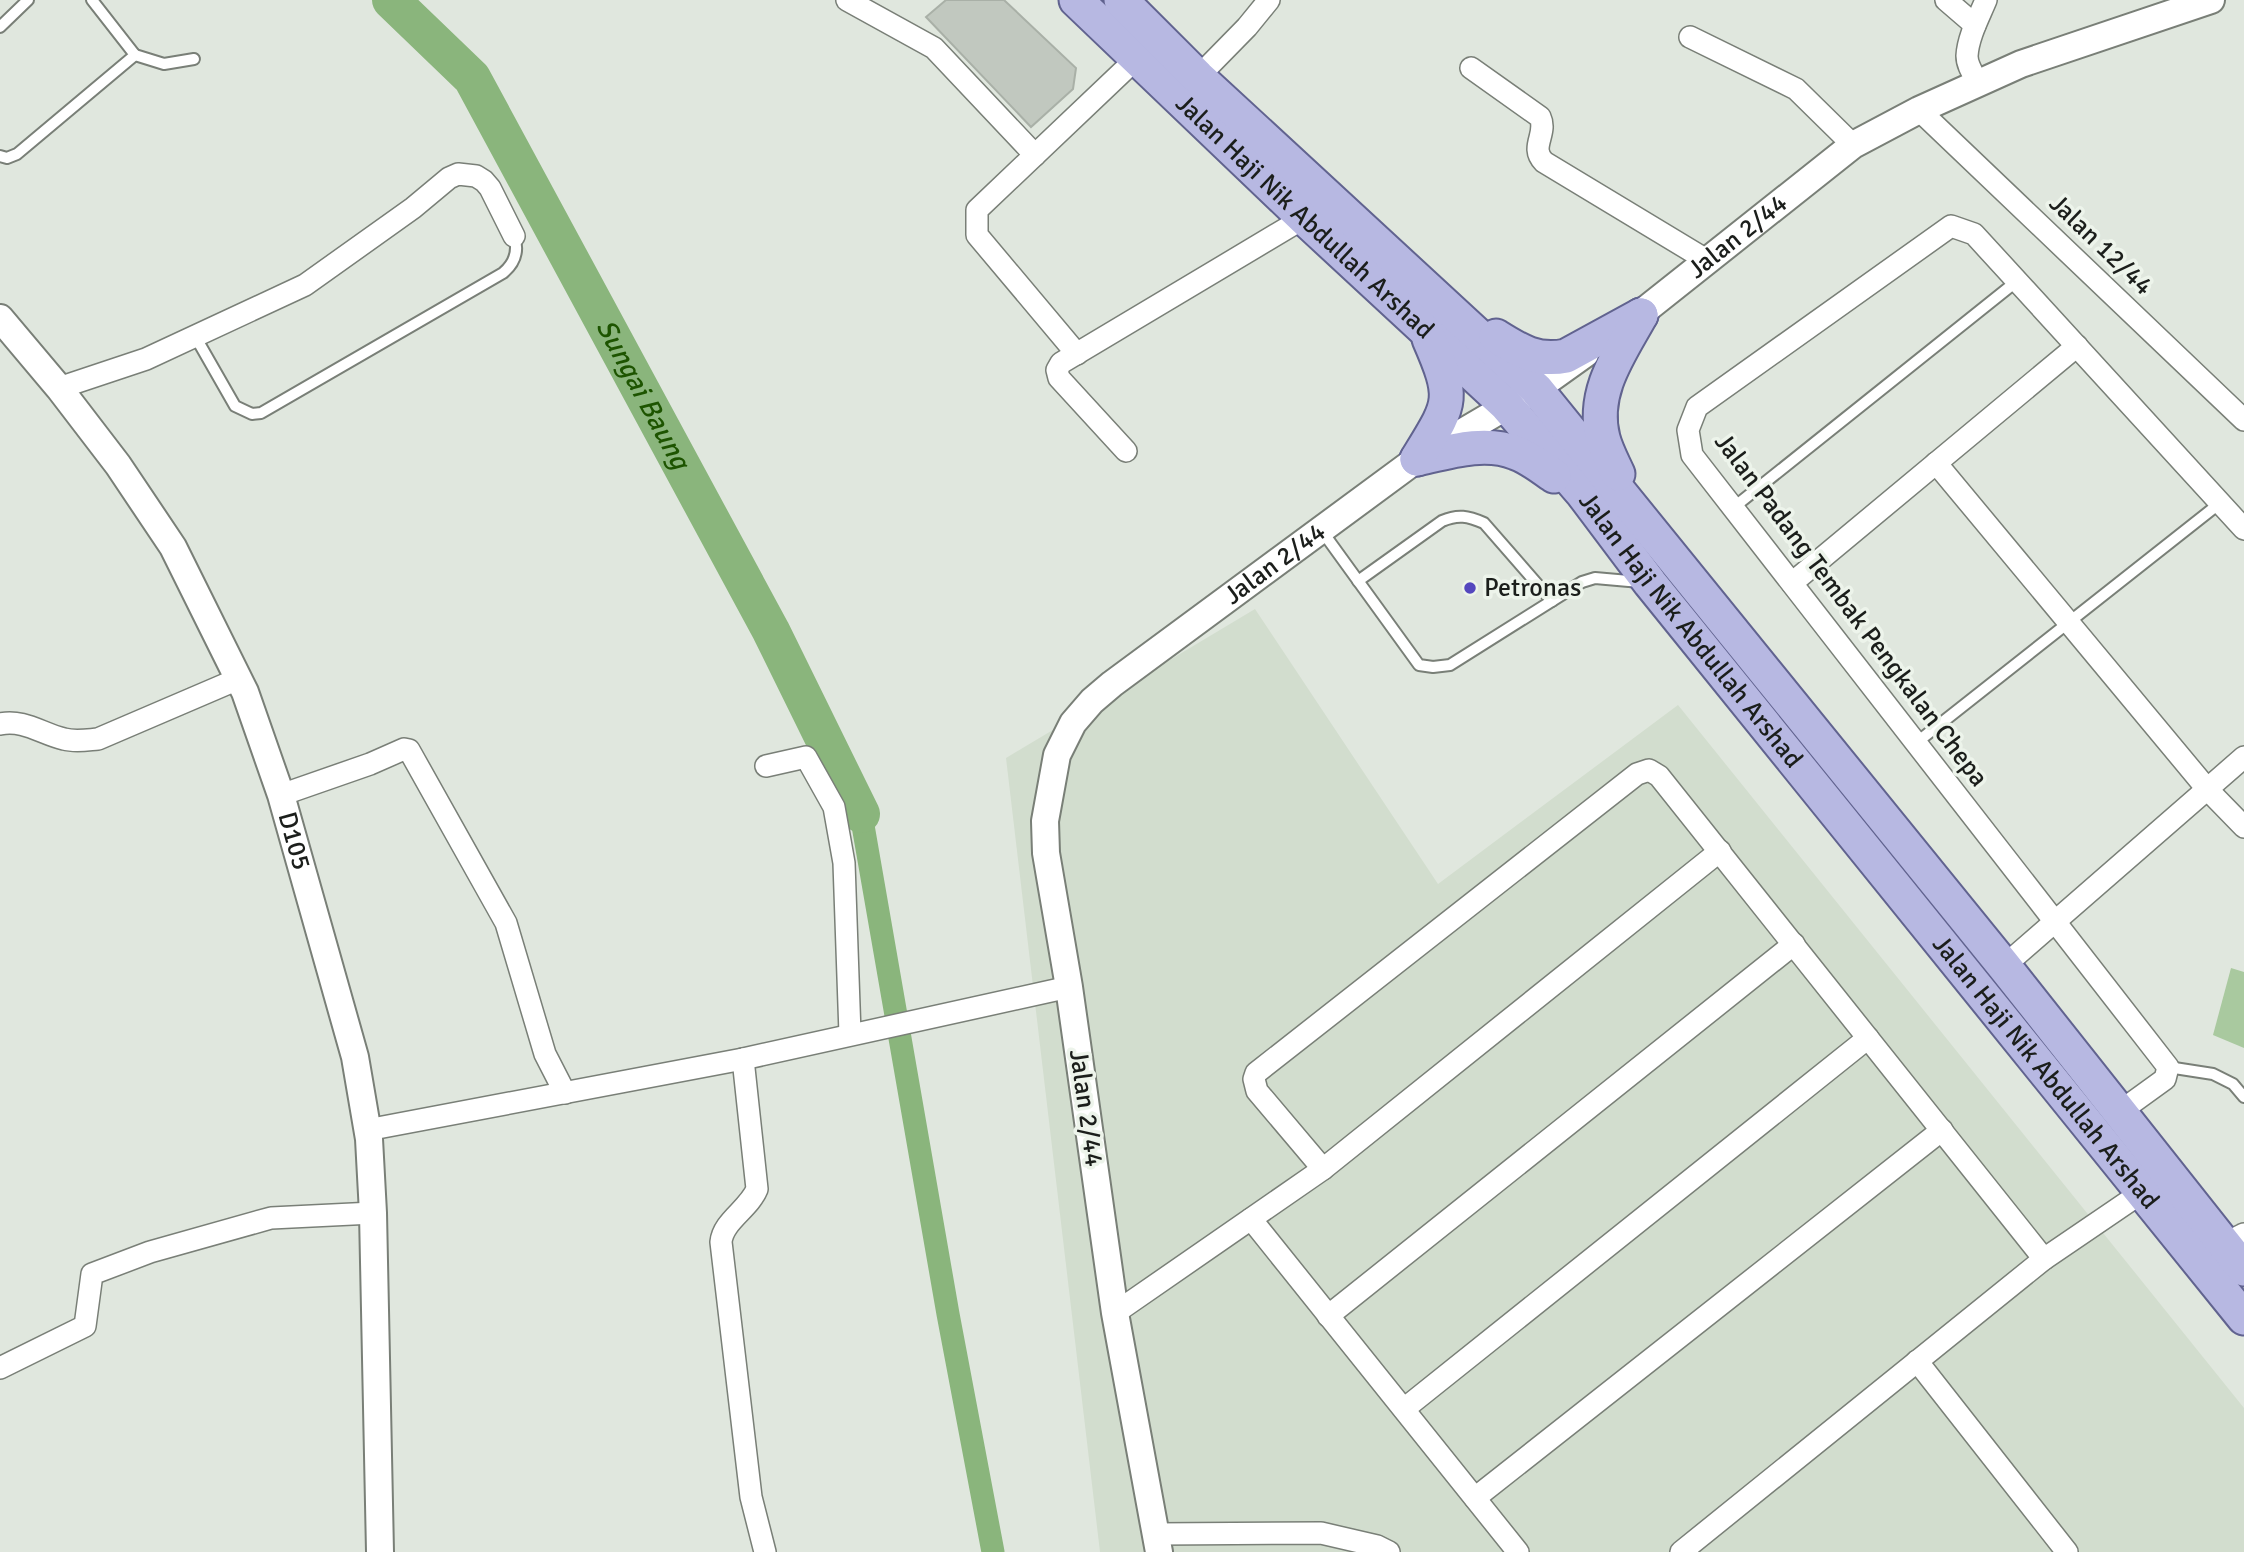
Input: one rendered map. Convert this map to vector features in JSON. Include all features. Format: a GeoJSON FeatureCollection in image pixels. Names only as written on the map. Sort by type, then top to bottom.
{"type":"FeatureCollection","features":[{"type":"Feature","properties":{"kind":"main road","name":"Jalan Haji Nik Abdullah Arshad"},"geometry":{"type":"LineString","coordinates":[[1076,0],[1304,218],[1506,405],[1583,494],[1650,583],[1975,983],[2141,1194],[2244,1318]]}},
{"type":"Feature","properties":{"kind":"main road","name":"Jalan Haji Nik Abdullah Arshad"},"geometry":{"type":"LineString","coordinates":[[1121,0],[1198,77],[1536,388],[2004,967],[2118,1113],[2237,1249]]}},
{"type":"Feature","properties":{"kind":"main road"},"geometry":{"type":"LineString","coordinates":[[1444,303],[1523,353],[1553,359],[1566,356],[1641,315]]}},
{"type":"Feature","properties":{"kind":"main road"},"geometry":{"type":"LineString","coordinates":[[1633,508],[1603,440],[1600,416],[1607,377],[1641,315]]}},
{"type":"Feature","properties":{"kind":"main road"},"geometry":{"type":"LineString","coordinates":[[1417,459],[1441,419],[1447,396],[1444,374],[1424,330]]}},
{"type":"Feature","properties":{"kind":"main road"},"geometry":{"type":"LineString","coordinates":[[1417,459],[1469,448],[1500,449],[1516,453],[1583,494]]}},
{"type":"Feature","properties":{"kind":"street"},"geometry":{"type":"LineString","coordinates":[[847,0],[934,48],[1035,155]]}},
{"type":"Feature","properties":{"kind":"street"},"geometry":{"type":"LineString","coordinates":[[1198,77],[1247,27],[1269,0]]}},
{"type":"Feature","properties":{"kind":"street"},"geometry":{"type":"LineString","coordinates":[[1947,0],[1975,25]]}},
{"type":"Feature","properties":{"kind":"street"},"geometry":{"type":"LineString","coordinates":[[1978,83],[1967,56],[1975,25],[1986,0]]}},
{"type":"Feature","properties":{"kind":"street","name":"Jalan 2/44"},"geometry":{"type":"LineString","coordinates":[[1158,1543],[1115,1314],[1069,987],[1046,853],[1045,821],[1057,755],[1073,723],[1092,701],[1112,684],[1417,459],[1536,388],[1641,315],[1853,145],[1919,110],[2021,64],[2211,0]]}},
{"type":"Feature","properties":{"kind":"street"},"geometry":{"type":"LineString","coordinates":[[1690,37],[1796,89],[1853,145]]}},
{"type":"Feature","properties":{"kind":"street"},"geometry":{"type":"LineString","coordinates":[[1077,354],[977,235],[977,210],[1137,58]]}},
{"type":"Feature","properties":{"kind":"street"},"geometry":{"type":"LineString","coordinates":[[1471,68],[1540,117],[1544,127],[1537,147],[1544,162],[1708,261]]}},
{"type":"Feature","properties":{"kind":"street","name":"Jalan 12/44"},"geometry":{"type":"LineString","coordinates":[[1919,110],[2244,420]]}},
{"type":"Feature","properties":{"kind":"street"},"geometry":{"type":"LineString","coordinates":[[59,388],[146,359],[305,285],[458,174],[476,176],[484,181],[514,236]]}},
{"type":"Feature","properties":{"kind":"street"},"geometry":{"type":"LineString","coordinates":[[1126,451],[1059,378],[1057,370],[1061,363],[1304,218]]}},
{"type":"Feature","properties":{"kind":"street","name":"Jalan Padang Tembak Pengkalan Chepa"},"geometry":{"type":"LineString","coordinates":[[2168,1067],[1692,455],[1688,430],[1697,407],[1951,226],[1974,234],[2244,529]]}},
{"type":"Feature","properties":{"kind":"street","name":"D105"},"geometry":{"type":"LineString","coordinates":[[0,318],[59,388],[118,465],[173,547],[238,679],[281,795],[355,1057],[367,1130],[373,1213],[380,1552]]}},
{"type":"Feature","properties":{"kind":"street"},"geometry":{"type":"LineString","coordinates":[[1792,583],[2077,346]]}},
{"type":"Feature","properties":{"kind":"street"},"geometry":{"type":"LineString","coordinates":[[1936,463],[2208,790],[2244,827]]}},
{"type":"Feature","properties":{"kind":"street"},"geometry":{"type":"LineString","coordinates":[[0,724],[9,722],[30,726],[65,739],[98,739],[238,679]]}},
{"type":"Feature","properties":{"kind":"street"},"geometry":{"type":"LineString","coordinates":[[281,795],[340,776],[404,749],[410,750],[506,923],[545,1054],[565,1093]]}},
{"type":"Feature","properties":{"kind":"street"},"geometry":{"type":"LineString","coordinates":[[766,766],[806,757],[834,807],[844,863],[850,1034]]}},
{"type":"Feature","properties":{"kind":"street"},"geometry":{"type":"LineString","coordinates":[[2004,967],[2244,757]]}},
{"type":"Feature","properties":{"kind":"street"},"geometry":{"type":"LineString","coordinates":[[1323,1169],[1257,1091],[1254,1079],[1260,1069],[1643,771],[1649,770],[1659,776],[1720,851],[2044,1259]]}},
{"type":"Feature","properties":{"kind":"street"},"geometry":{"type":"LineString","coordinates":[[1115,1314],[1323,1169],[1720,851]]}},
{"type":"Feature","properties":{"kind":"street"},"geometry":{"type":"LineString","coordinates":[[1328,1316],[1794,944]]}},
{"type":"Feature","properties":{"kind":"street"},"geometry":{"type":"LineString","coordinates":[[367,1130],[743,1059],[1069,987]]}},
{"type":"Feature","properties":{"kind":"street"},"geometry":{"type":"LineString","coordinates":[[1404,1409],[1868,1038]]}},
{"type":"Feature","properties":{"kind":"street"},"geometry":{"type":"LineString","coordinates":[[743,1059],[757,1189],[725,1230],[721,1242],[751,1497],[765,1552]]}},
{"type":"Feature","properties":{"kind":"street"},"geometry":{"type":"LineString","coordinates":[[2118,1113],[2165,1079],[2168,1067]]}},
{"type":"Feature","properties":{"kind":"street"},"geometry":{"type":"LineString","coordinates":[[1475,1498],[1942,1130]]}},
{"type":"Feature","properties":{"kind":"street"},"geometry":{"type":"LineString","coordinates":[[1681,1552],[2044,1259],[2141,1194]]}},
{"type":"Feature","properties":{"kind":"street"},"geometry":{"type":"LineString","coordinates":[[0,1368],[85,1326],[92,1273],[150,1252],[271,1218],[373,1213]]}},
{"type":"Feature","properties":{"kind":"street"},"geometry":{"type":"LineString","coordinates":[[1251,1219],[1518,1552]]}},
{"type":"Feature","properties":{"kind":"street"},"geometry":{"type":"LineString","coordinates":[[1917,1361],[2067,1552]]}},
{"type":"Feature","properties":{"kind":"street"},"geometry":{"type":"LineString","coordinates":[[1158,1543],[1321,1533],[1377,1545],[1389,1552]]}},
{"type":"Feature","properties":{"kind":"lane"},"geometry":{"type":"LineString","coordinates":[[0,27],[28,0]]}},
{"type":"Feature","properties":{"kind":"lane"},"geometry":{"type":"LineString","coordinates":[[92,0],[135,55],[164,64],[194,60]]}},
{"type":"Feature","properties":{"kind":"lane"},"geometry":{"type":"LineString","coordinates":[[0,156],[7,158],[17,154],[135,55]]}},
{"type":"Feature","properties":{"kind":"lane"},"geometry":{"type":"LineString","coordinates":[[195,336],[235,406],[252,414],[261,413],[503,273],[514,260],[517,251],[514,236]]}},
{"type":"Feature","properties":{"kind":"lane"},"geometry":{"type":"LineString","coordinates":[[1733,508],[2017,281]]}},
{"type":"Feature","properties":{"kind":"lane"},"geometry":{"type":"LineString","coordinates":[[1916,743],[2220,503]]}},
{"type":"Feature","properties":{"kind":"lane"},"geometry":{"type":"LineString","coordinates":[[1358,581],[1442,521],[1454,516],[1469,516],[1484,523],[1552,601]]}},
{"type":"Feature","properties":{"kind":"lane"},"geometry":{"type":"LineString","coordinates":[[1321,530],[1419,665],[1450,665],[1583,582],[1595,578],[1650,583]]}},
{"type":"Feature","properties":{"kind":"lane"},"geometry":{"type":"LineString","coordinates":[[2168,1067],[2213,1074],[2234,1084],[2244,1097]]}},
{"type":"Feature","properties":{"kind":"shaded area"},"geometry":{"type":"Polygon","coordinates":[[[1255,609],[1438,884],[1678,705],[2244,1408],[2244,1552],[1100,1552],[1006,758],[1255,609]]]}},
{"type":"Feature","properties":{"kind":"green space"},"geometry":{"type":"Polygon","coordinates":[[[2231,968],[2244,972],[2244,1048],[2213,1035],[2231,968]]]}},
{"type":"Feature","properties":{"kind":"building"},"geometry":{"type":"Polygon","coordinates":[[[946,0],[1004,0],[1076,68],[1073,89],[1031,127],[926,17],[946,0]]]}},
{"type":"Feature","properties":{"kind":"waterway","name":"Sungai Baung"},"geometry":{"type":"LineString","coordinates":[[391,0],[472,78],[771,631],[861,814]]}},
{"type":"Feature","properties":{"kind":"waterway"},"geometry":{"type":"LineString","coordinates":[[861,814],[948,1314],[993,1552]]}},
{"type":"Feature","properties":{"kind":"place","name":"Petronas"},"geometry":{"type":"Point","coordinates":[1470,588]}}]}
